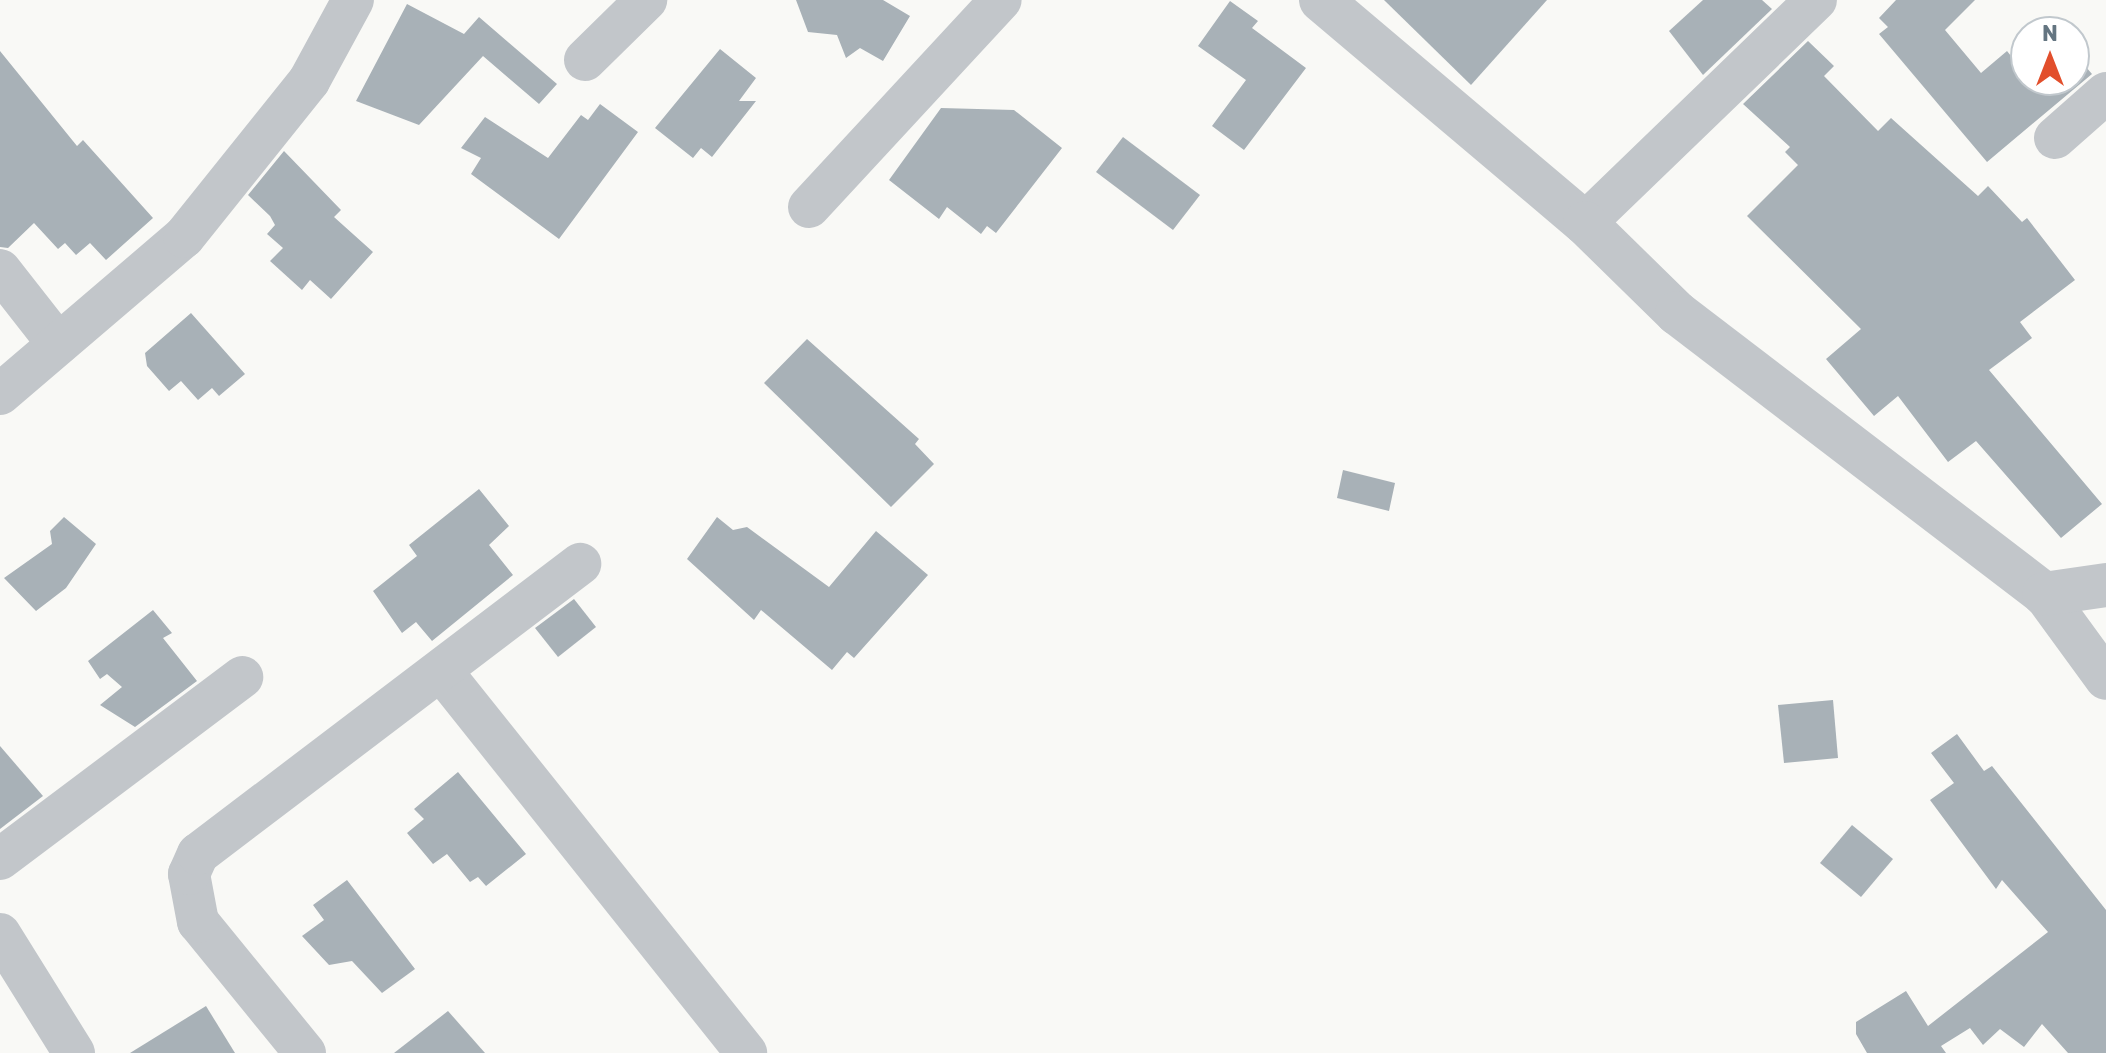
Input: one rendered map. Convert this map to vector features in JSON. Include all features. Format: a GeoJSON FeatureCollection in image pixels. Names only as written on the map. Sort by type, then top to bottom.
{"type":"FeatureCollection","features":[{"type":"Feature","properties":{"kind":"street"},"geometry":{"type":"LineString","coordinates":[[0,394],[184,237],[246,167],[309,81],[353,0]]}},
{"type":"Feature","properties":{"kind":"street"},"geometry":{"type":"LineString","coordinates":[[585,60],[646,0]]}},
{"type":"Feature","properties":{"kind":"street"},"geometry":{"type":"LineString","coordinates":[[809,207],[1001,0]]}},
{"type":"Feature","properties":{"kind":"street"},"geometry":{"type":"LineString","coordinates":[[1321,0],[1585,223],[1677,313],[2044,594],[2106,679]]}},
{"type":"Feature","properties":{"kind":"street"},"geometry":{"type":"LineString","coordinates":[[1585,223],[1816,0]]}},
{"type":"Feature","properties":{"kind":"street"},"geometry":{"type":"LineString","coordinates":[[2055,138],[2106,93]]}},
{"type":"Feature","properties":{"kind":"street"},"geometry":{"type":"LineString","coordinates":[[0,270],[58,344]]}},
{"type":"Feature","properties":{"kind":"street"},"geometry":{"type":"LineString","coordinates":[[305,1053],[198,922],[189,874],[198,854],[443,673],[580,564]]}},
{"type":"Feature","properties":{"kind":"street"},"geometry":{"type":"LineString","coordinates":[[2044,594],[2106,585]]}},
{"type":"Feature","properties":{"kind":"street"},"geometry":{"type":"LineString","coordinates":[[443,673],[746,1053]]}},
{"type":"Feature","properties":{"kind":"street"},"geometry":{"type":"LineString","coordinates":[[0,859],[242,677]]}},
{"type":"Feature","properties":{"kind":"street"},"geometry":{"type":"LineString","coordinates":[[0,934],[74,1053]]}},
{"type":"Feature","properties":{"kind":"building"},"geometry":{"type":"Polygon","coordinates":[[[796,0],[883,0],[910,16],[883,61],[860,48],[846,58],[837,35],[808,32],[796,0]]]}},
{"type":"Feature","properties":{"kind":"building"},"geometry":{"type":"Polygon","coordinates":[[[1384,0],[1547,0],[1471,85],[1384,0]]]}},
{"type":"Feature","properties":{"kind":"building"},"geometry":{"type":"Polygon","coordinates":[[[1703,0],[1762,0],[1772,9],[1703,75],[1669,31],[1703,0]]]}},
{"type":"Feature","properties":{"kind":"building"},"geometry":{"type":"Polygon","coordinates":[[[1896,0],[1975,0],[1945,30],[1981,73],[2007,51],[2010,55],[2010,96],[2066,96],[1987,162],[1879,34],[1888,27],[1879,18],[1896,0]]]}},
{"type":"Feature","properties":{"kind":"building"},"geometry":{"type":"Polygon","coordinates":[[[1230,1],[1258,21],[1252,28],[1306,68],[1244,150],[1212,126],[1246,80],[1198,46],[1230,1]]]}},
{"type":"Feature","properties":{"kind":"building"},"geometry":{"type":"Polygon","coordinates":[[[407,4],[464,34],[479,17],[557,84],[539,104],[483,56],[419,125],[356,101],[407,4]]]}},
{"type":"Feature","properties":{"kind":"building"},"geometry":{"type":"Polygon","coordinates":[[[1808,41],[1834,66],[1824,76],[1878,131],[1891,118],[1978,196],[1988,186],[2022,222],[2027,218],[2075,280],[2020,322],[2032,338],[1989,370],[2102,504],[2061,538],[1976,441],[1948,462],[1898,396],[1874,416],[1826,359],[1861,329],[1747,216],[1798,165],[1785,152],[1790,147],[1743,104],[1808,41]]]}},
{"type":"Feature","properties":{"kind":"building"},"geometry":{"type":"Polygon","coordinates":[[[720,49],[756,78],[739,101],[756,101],[712,157],[701,148],[693,158],[655,128],[720,49]]]}},
{"type":"Feature","properties":{"kind":"building"},"geometry":{"type":"Polygon","coordinates":[[[0,51],[77,146],[83,140],[153,218],[106,260],[90,243],[76,255],[65,243],[58,249],[34,223],[8,248],[0,247],[0,51]]]}},
{"type":"Feature","properties":{"kind":"building"},"geometry":{"type":"Polygon","coordinates":[[[600,104],[638,132],[559,239],[471,174],[481,158],[461,148],[485,117],[548,158],[581,115],[588,120],[600,104]]]}},
{"type":"Feature","properties":{"kind":"building"},"geometry":{"type":"Polygon","coordinates":[[[941,108],[1014,110],[1062,148],[996,233],[987,226],[981,234],[947,207],[939,219],[889,180],[941,108]]]}},
{"type":"Feature","properties":{"kind":"building"},"geometry":{"type":"Polygon","coordinates":[[[1123,137],[1200,195],[1173,230],[1096,172],[1123,137]]]}},
{"type":"Feature","properties":{"kind":"building"},"geometry":{"type":"Polygon","coordinates":[[[284,151],[341,210],[334,217],[373,252],[331,299],[310,280],[302,290],[270,261],[283,248],[267,234],[275,225],[270,216],[248,195],[284,151]]]}},
{"type":"Feature","properties":{"kind":"building"},"geometry":{"type":"Polygon","coordinates":[[[191,313],[245,374],[219,396],[212,388],[198,400],[181,381],[169,391],[147,366],[145,353],[191,313]]]}},
{"type":"Feature","properties":{"kind":"building"},"geometry":{"type":"Polygon","coordinates":[[[807,339],[919,439],[915,444],[934,464],[891,507],[764,383],[807,339]]]}},
{"type":"Feature","properties":{"kind":"building"},"geometry":{"type":"Polygon","coordinates":[[[1343,470],[1395,483],[1389,511],[1337,498],[1343,470]]]}},
{"type":"Feature","properties":{"kind":"building"},"geometry":{"type":"Polygon","coordinates":[[[479,489],[509,526],[489,545],[513,575],[432,641],[416,622],[402,633],[373,591],[417,556],[409,545],[479,489]]]}},
{"type":"Feature","properties":{"kind":"building"},"geometry":{"type":"Polygon","coordinates":[[[64,517],[96,544],[66,588],[36,611],[4,578],[52,544],[50,531],[64,517]]]}},
{"type":"Feature","properties":{"kind":"building"},"geometry":{"type":"Polygon","coordinates":[[[717,517],[733,530],[747,527],[829,587],[876,531],[928,575],[854,658],[847,652],[832,670],[761,610],[754,620],[687,559],[717,517]]]}},
{"type":"Feature","properties":{"kind":"building"},"geometry":{"type":"Polygon","coordinates":[[[574,599],[596,627],[558,657],[535,628],[574,599]]]}},
{"type":"Feature","properties":{"kind":"building"},"geometry":{"type":"Polygon","coordinates":[[[153,610],[172,633],[163,638],[197,681],[135,727],[100,705],[122,687],[107,674],[100,679],[88,661],[153,610]]]}},
{"type":"Feature","properties":{"kind":"building"},"geometry":{"type":"Polygon","coordinates":[[[1833,700],[1838,758],[1784,763],[1778,705],[1833,700]]]}},
{"type":"Feature","properties":{"kind":"building"},"geometry":{"type":"Polygon","coordinates":[[[1957,734],[1984,771],[1992,766],[2106,910],[2106,1053],[2068,1053],[2042,1024],[2024,1047],[2000,1029],[1983,1045],[1970,1028],[1941,1046],[1946,1053],[1867,1053],[1856,1034],[1856,1022],[1906,991],[1928,1026],[2048,932],[2002,880],[1996,889],[1930,800],[1954,783],[1931,753],[1957,734]]]}},
{"type":"Feature","properties":{"kind":"building"},"geometry":{"type":"Polygon","coordinates":[[[0,746],[43,796],[0,829],[0,746]]]}},
{"type":"Feature","properties":{"kind":"building"},"geometry":{"type":"Polygon","coordinates":[[[458,772],[526,854],[486,886],[478,877],[470,882],[447,854],[433,864],[407,833],[424,819],[414,809],[458,772]]]}},
{"type":"Feature","properties":{"kind":"building"},"geometry":{"type":"Polygon","coordinates":[[[1852,825],[1893,859],[1861,897],[1820,863],[1852,825]]]}},
{"type":"Feature","properties":{"kind":"building"},"geometry":{"type":"Polygon","coordinates":[[[347,880],[415,969],[382,993],[352,961],[329,965],[302,936],[324,920],[313,905],[347,880]]]}},
{"type":"Feature","properties":{"kind":"building"},"geometry":{"type":"Polygon","coordinates":[[[206,1006],[235,1053],[130,1053],[206,1006]]]}},
{"type":"Feature","properties":{"kind":"building"},"geometry":{"type":"Polygon","coordinates":[[[448,1011],[485,1053],[394,1053],[448,1011]]]}}]}
